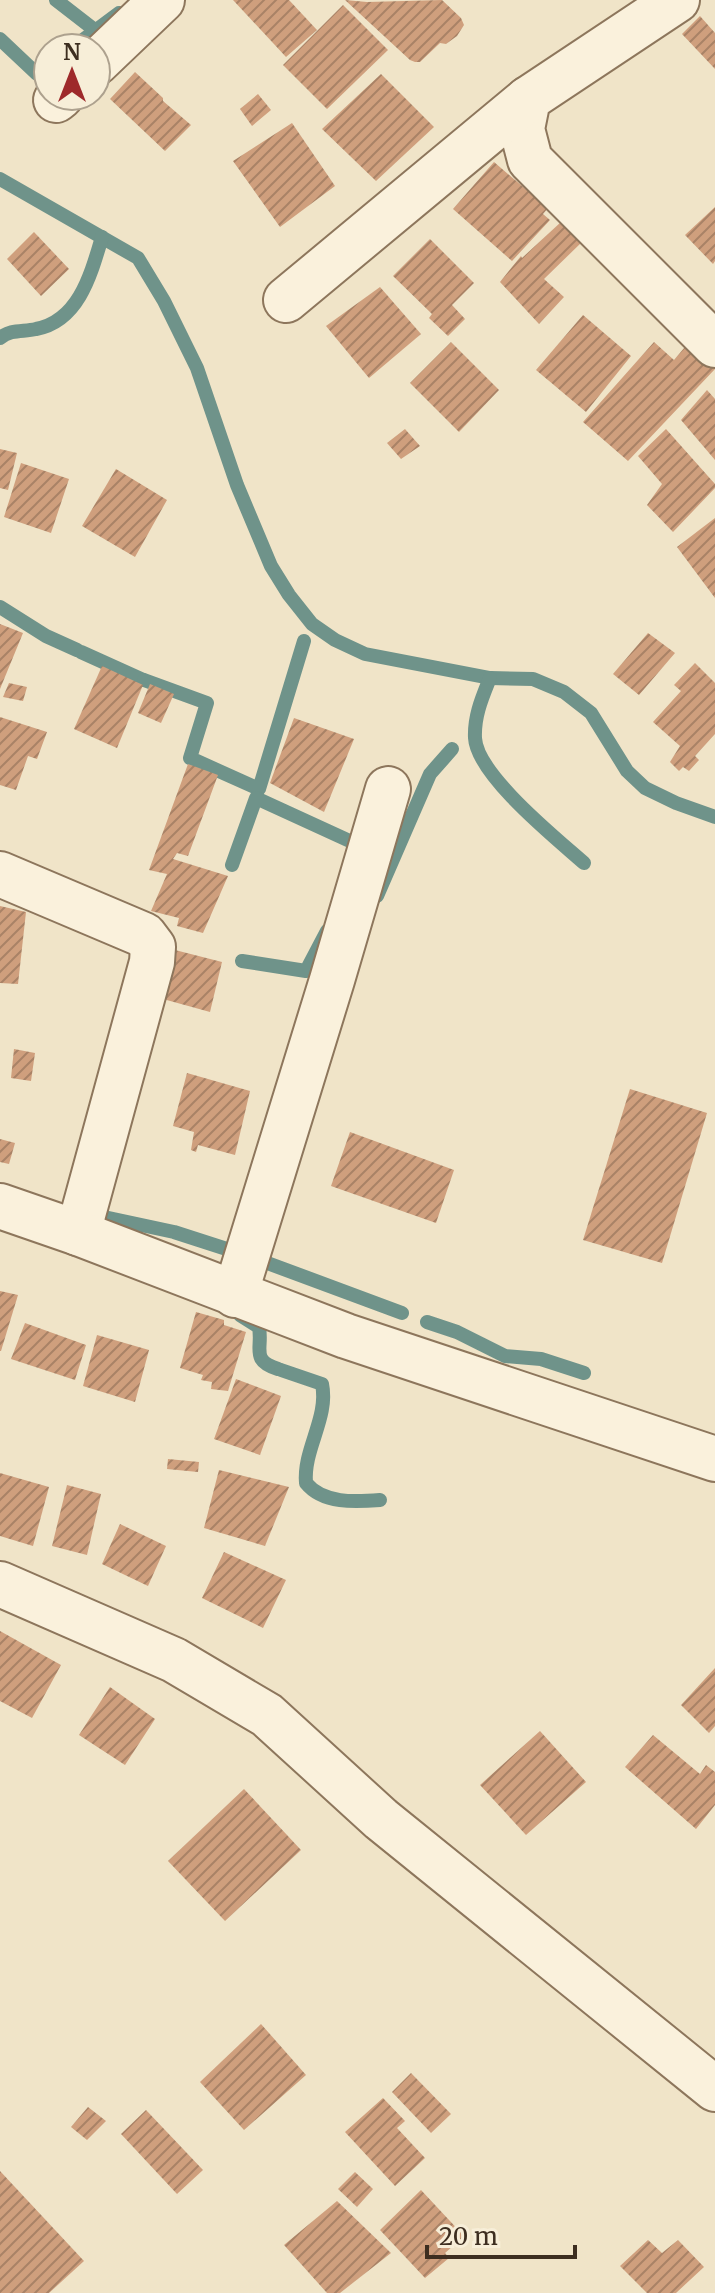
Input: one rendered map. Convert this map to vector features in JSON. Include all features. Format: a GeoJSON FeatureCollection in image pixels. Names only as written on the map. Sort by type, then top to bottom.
{"type":"FeatureCollection","features":[{"type":"Feature","properties":{"kind":"street"},"geometry":{"type":"LineString","coordinates":[[112,48],[162,0]]}},
{"type":"Feature","properties":{"kind":"street"},"geometry":{"type":"LineString","coordinates":[[286,300],[528,99],[677,0]]}},
{"type":"Feature","properties":{"kind":"street"},"geometry":{"type":"LineString","coordinates":[[528,99],[522,129],[530,160],[715,345]]}},
{"type":"Feature","properties":{"kind":"street"},"geometry":{"type":"LineString","coordinates":[[235,1295],[388,789]]}},
{"type":"Feature","properties":{"kind":"street"},"geometry":{"type":"LineString","coordinates":[[0,874],[144,935],[153,947],[152,962],[78,1233]]}},
{"type":"Feature","properties":{"kind":"street"},"geometry":{"type":"LineString","coordinates":[[0,1206],[346,1336],[715,1459]]}},
{"type":"Feature","properties":{"kind":"street"},"geometry":{"type":"LineString","coordinates":[[0,1584],[174,1660],[267,1715],[381,1819],[715,2089]]}},
{"type":"Feature","properties":{"kind":"building"},"geometry":{"type":"Polygon","coordinates":[[[233,0],[289,0],[317,30],[286,57],[233,0]]]}},
{"type":"Feature","properties":{"kind":"building"},"geometry":{"type":"Polygon","coordinates":[[[345,0],[442,0],[464,25],[457,36],[446,44],[440,43],[420,62],[415,62],[345,0]]]}},
{"type":"Feature","properties":{"kind":"building"},"geometry":{"type":"Polygon","coordinates":[[[343,5],[388,50],[327,109],[283,65],[343,5]]]}},
{"type":"Feature","properties":{"kind":"building"},"geometry":{"type":"Polygon","coordinates":[[[700,16],[715,33],[715,69],[682,34],[700,16]]]}},
{"type":"Feature","properties":{"kind":"building"},"geometry":{"type":"Polygon","coordinates":[[[135,72],[191,125],[165,151],[112,101],[112,97],[135,72]]]}},
{"type":"Feature","properties":{"kind":"building"},"geometry":{"type":"Polygon","coordinates":[[[381,74],[434,127],[376,181],[322,129],[381,74]]]}},
{"type":"Feature","properties":{"kind":"building"},"geometry":{"type":"Polygon","coordinates":[[[258,94],[271,110],[252,126],[240,109],[258,94]]]}},
{"type":"Feature","properties":{"kind":"building"},"geometry":{"type":"Polygon","coordinates":[[[292,123],[335,186],[280,227],[233,161],[292,123]]]}},
{"type":"Feature","properties":{"kind":"building"},"geometry":{"type":"Polygon","coordinates":[[[494,162],[548,208],[543,214],[550,220],[512,261],[453,209],[494,162]]]}},
{"type":"Feature","properties":{"kind":"building"},"geometry":{"type":"Polygon","coordinates":[[[715,207],[715,261],[713,264],[685,235],[715,207]]]}},
{"type":"Feature","properties":{"kind":"building"},"geometry":{"type":"Polygon","coordinates":[[[561,222],[582,242],[544,279],[564,297],[539,324],[500,282],[521,256],[561,222]]]}},
{"type":"Feature","properties":{"kind":"building"},"geometry":{"type":"Polygon","coordinates":[[[34,232],[69,269],[41,296],[7,259],[34,232]]]}},
{"type":"Feature","properties":{"kind":"building"},"geometry":{"type":"Polygon","coordinates":[[[430,239],[474,283],[452,305],[465,319],[448,336],[429,318],[432,314],[393,276],[430,239]]]}},
{"type":"Feature","properties":{"kind":"building"},"geometry":{"type":"Polygon","coordinates":[[[380,287],[421,334],[369,378],[326,326],[380,287]]]}},
{"type":"Feature","properties":{"kind":"building"},"geometry":{"type":"Polygon","coordinates":[[[583,315],[631,356],[586,412],[536,370],[583,315]]]}},
{"type":"Feature","properties":{"kind":"building"},"geometry":{"type":"Polygon","coordinates":[[[690,341],[715,364],[715,369],[628,461],[583,422],[654,342],[674,360],[690,341]]]}},
{"type":"Feature","properties":{"kind":"building"},"geometry":{"type":"Polygon","coordinates":[[[451,342],[499,390],[459,432],[410,383],[451,342]]]}},
{"type":"Feature","properties":{"kind":"building"},"geometry":{"type":"Polygon","coordinates":[[[707,390],[715,399],[715,460],[681,420],[707,390]]]}},
{"type":"Feature","properties":{"kind":"building"},"geometry":{"type":"Polygon","coordinates":[[[405,429],[420,446],[401,459],[387,443],[405,429]]]}},
{"type":"Feature","properties":{"kind":"building"},"geometry":{"type":"Polygon","coordinates":[[[666,429],[715,484],[715,488],[673,532],[647,505],[662,484],[638,456],[666,429]]]}},
{"type":"Feature","properties":{"kind":"building"},"geometry":{"type":"Polygon","coordinates":[[[0,449],[17,453],[8,490],[0,488],[0,449]]]}},
{"type":"Feature","properties":{"kind":"building"},"geometry":{"type":"Polygon","coordinates":[[[21,463],[69,479],[51,533],[4,517],[21,463]]]}},
{"type":"Feature","properties":{"kind":"building"},"geometry":{"type":"Polygon","coordinates":[[[116,469],[167,500],[135,557],[82,526],[116,469]]]}},
{"type":"Feature","properties":{"kind":"building"},"geometry":{"type":"Polygon","coordinates":[[[715,518],[715,598],[677,547],[715,518]]]}},
{"type":"Feature","properties":{"kind":"building"},"geometry":{"type":"Polygon","coordinates":[[[0,624],[23,633],[0,689],[0,624]]]}},
{"type":"Feature","properties":{"kind":"building"},"geometry":{"type":"Polygon","coordinates":[[[648,633],[675,653],[639,695],[613,674],[648,633]]]}},
{"type":"Feature","properties":{"kind":"building"},"geometry":{"type":"Polygon","coordinates":[[[695,663],[715,683],[715,734],[695,756],[699,760],[689,771],[683,767],[679,771],[670,762],[680,746],[653,722],[681,691],[674,685],[695,663]]]}},
{"type":"Feature","properties":{"kind":"building"},"geometry":{"type":"Polygon","coordinates":[[[102,666],[143,685],[117,748],[74,729],[102,666]]]}},
{"type":"Feature","properties":{"kind":"building"},"geometry":{"type":"Polygon","coordinates":[[[9,683],[27,687],[23,701],[3,697],[9,683]]]}},
{"type":"Feature","properties":{"kind":"building"},"geometry":{"type":"Polygon","coordinates":[[[150,684],[174,694],[161,723],[138,713],[150,684]]]}},
{"type":"Feature","properties":{"kind":"building"},"geometry":{"type":"Polygon","coordinates":[[[0,717],[47,732],[37,759],[28,756],[16,790],[0,785],[0,717]]]}},
{"type":"Feature","properties":{"kind":"building"},"geometry":{"type":"Polygon","coordinates":[[[294,718],[354,739],[324,812],[270,783],[294,718]]]}},
{"type":"Feature","properties":{"kind":"building"},"geometry":{"type":"Polygon","coordinates":[[[188,764],[218,775],[188,856],[177,853],[173,859],[228,876],[203,933],[177,926],[179,918],[151,911],[167,874],[149,870],[188,764]]]}},
{"type":"Feature","properties":{"kind":"building"},"geometry":{"type":"Polygon","coordinates":[[[0,906],[26,912],[18,984],[0,983],[0,906]]]}},
{"type":"Feature","properties":{"kind":"building"},"geometry":{"type":"Polygon","coordinates":[[[175,950],[222,962],[210,1012],[163,999],[175,950]]]}},
{"type":"Feature","properties":{"kind":"building"},"geometry":{"type":"Polygon","coordinates":[[[14,1049],[35,1053],[31,1081],[11,1078],[14,1049]]]}},
{"type":"Feature","properties":{"kind":"building"},"geometry":{"type":"Polygon","coordinates":[[[187,1073],[250,1091],[235,1155],[198,1145],[196,1152],[191,1150],[194,1132],[173,1126],[187,1073]]]}},
{"type":"Feature","properties":{"kind":"building"},"geometry":{"type":"Polygon","coordinates":[[[630,1089],[707,1113],[662,1263],[583,1240],[630,1089]]]}},
{"type":"Feature","properties":{"kind":"building"},"geometry":{"type":"Polygon","coordinates":[[[350,1132],[454,1170],[436,1223],[331,1186],[350,1132]]]}},
{"type":"Feature","properties":{"kind":"building"},"geometry":{"type":"Polygon","coordinates":[[[0,1139],[15,1143],[9,1164],[0,1162],[0,1139]]]}},
{"type":"Feature","properties":{"kind":"building"},"geometry":{"type":"Polygon","coordinates":[[[0,1291],[18,1295],[1,1351],[0,1351],[0,1291]]]}},
{"type":"Feature","properties":{"kind":"building"},"geometry":{"type":"Polygon","coordinates":[[[196,1312],[224,1320],[224,1325],[246,1332],[228,1391],[211,1389],[212,1382],[201,1380],[203,1375],[180,1368],[196,1312]]]}},
{"type":"Feature","properties":{"kind":"building"},"geometry":{"type":"Polygon","coordinates":[[[25,1323],[86,1345],[75,1380],[11,1359],[25,1323]]]}},
{"type":"Feature","properties":{"kind":"building"},"geometry":{"type":"Polygon","coordinates":[[[97,1335],[149,1350],[135,1402],[83,1386],[97,1335]]]}},
{"type":"Feature","properties":{"kind":"building"},"geometry":{"type":"Polygon","coordinates":[[[236,1379],[281,1396],[260,1455],[214,1439],[236,1379]]]}},
{"type":"Feature","properties":{"kind":"building"},"geometry":{"type":"Polygon","coordinates":[[[168,1459],[199,1462],[198,1472],[167,1469],[168,1459]]]}},
{"type":"Feature","properties":{"kind":"building"},"geometry":{"type":"Polygon","coordinates":[[[219,1470],[289,1487],[265,1546],[204,1528],[219,1470]]]}},
{"type":"Feature","properties":{"kind":"building"},"geometry":{"type":"Polygon","coordinates":[[[0,1473],[49,1487],[33,1546],[0,1536],[0,1473]]]}},
{"type":"Feature","properties":{"kind":"building"},"geometry":{"type":"Polygon","coordinates":[[[67,1485],[101,1494],[87,1555],[52,1546],[67,1485]]]}},
{"type":"Feature","properties":{"kind":"building"},"geometry":{"type":"Polygon","coordinates":[[[120,1524],[166,1546],[148,1586],[102,1564],[120,1524]]]}},
{"type":"Feature","properties":{"kind":"building"},"geometry":{"type":"Polygon","coordinates":[[[224,1552],[286,1580],[263,1628],[202,1598],[224,1552]]]}},
{"type":"Feature","properties":{"kind":"building"},"geometry":{"type":"Polygon","coordinates":[[[0,1631],[61,1665],[32,1718],[0,1701],[0,1631]]]}},
{"type":"Feature","properties":{"kind":"building"},"geometry":{"type":"Polygon","coordinates":[[[715,1668],[715,1726],[709,1733],[681,1705],[715,1668]]]}},
{"type":"Feature","properties":{"kind":"building"},"geometry":{"type":"Polygon","coordinates":[[[110,1687],[155,1719],[125,1765],[79,1735],[110,1687]]]}},
{"type":"Feature","properties":{"kind":"building"},"geometry":{"type":"Polygon","coordinates":[[[540,1731],[586,1782],[526,1835],[480,1785],[540,1731]]]}},
{"type":"Feature","properties":{"kind":"building"},"geometry":{"type":"Polygon","coordinates":[[[653,1735],[700,1774],[706,1765],[715,1772],[715,1805],[696,1829],[625,1767],[653,1735]]]}},
{"type":"Feature","properties":{"kind":"building"},"geometry":{"type":"Polygon","coordinates":[[[244,1789],[301,1850],[225,1921],[168,1861],[244,1789]]]}},
{"type":"Feature","properties":{"kind":"building"},"geometry":{"type":"Polygon","coordinates":[[[261,2024],[306,2075],[244,2130],[200,2082],[261,2024]]]}},
{"type":"Feature","properties":{"kind":"building"},"geometry":{"type":"Polygon","coordinates":[[[411,2073],[451,2114],[431,2133],[392,2092],[411,2073]]]}},
{"type":"Feature","properties":{"kind":"building"},"geometry":{"type":"Polygon","coordinates":[[[383,2098],[405,2121],[397,2128],[425,2158],[395,2186],[345,2132],[383,2098]]]}},
{"type":"Feature","properties":{"kind":"building"},"geometry":{"type":"Polygon","coordinates":[[[88,2107],[106,2121],[87,2140],[71,2127],[88,2107]]]}},
{"type":"Feature","properties":{"kind":"building"},"geometry":{"type":"Polygon","coordinates":[[[146,2110],[203,2170],[177,2194],[121,2134],[146,2110]]]}},
{"type":"Feature","properties":{"kind":"building"},"geometry":{"type":"Polygon","coordinates":[[[0,2171],[84,2261],[49,2293],[0,2293],[0,2171]]]}},
{"type":"Feature","properties":{"kind":"building"},"geometry":{"type":"Polygon","coordinates":[[[355,2172],[373,2189],[357,2207],[338,2189],[355,2172]]]}},
{"type":"Feature","properties":{"kind":"building"},"geometry":{"type":"Polygon","coordinates":[[[421,2190],[464,2236],[445,2253],[449,2258],[425,2278],[380,2230],[421,2190]]]}},
{"type":"Feature","properties":{"kind":"building"},"geometry":{"type":"Polygon","coordinates":[[[337,2201],[391,2253],[340,2293],[327,2293],[284,2245],[337,2201]]]}},
{"type":"Feature","properties":{"kind":"building"},"geometry":{"type":"Polygon","coordinates":[[[648,2240],[662,2253],[678,2240],[704,2267],[676,2293],[647,2293],[620,2266],[648,2240]]]}},
{"type":"Feature","properties":{"kind":"waterway"},"geometry":{"type":"LineString","coordinates":[[56,0],[96,31]]}},
{"type":"Feature","properties":{"kind":"waterway"},"geometry":{"type":"LineString","coordinates":[[93,32],[119,13]]}},
{"type":"Feature","properties":{"kind":"waterway"},"geometry":{"type":"LineString","coordinates":[[0,39],[32,69]]}},
{"type":"Feature","properties":{"kind":"waterway"},"geometry":{"type":"LineString","coordinates":[[0,179],[138,258],[164,301],[197,368],[237,485],[271,566],[312,624],[335,640],[365,654],[490,678],[533,679],[564,692],[591,713],[627,771],[645,788],[715,817]]}},
{"type":"Feature","properties":{"kind":"waterway"},"geometry":{"type":"LineString","coordinates":[[0,338],[51,324],[63,316],[73,306],[88,280],[102,237]]}},
{"type":"Feature","properties":{"kind":"waterway"},"geometry":{"type":"LineString","coordinates":[[0,607],[46,636],[77,650]]}},
{"type":"Feature","properties":{"kind":"waterway"},"geometry":{"type":"LineString","coordinates":[[144,680],[207,703],[190,758],[259,789],[304,641]]}},
{"type":"Feature","properties":{"kind":"waterway"},"geometry":{"type":"LineString","coordinates":[[81,652],[143,680]]}},
{"type":"Feature","properties":{"kind":"waterway"},"geometry":{"type":"LineString","coordinates":[[490,678],[476,722],[475,738],[479,753],[489,770],[520,805],[584,863]]}},
{"type":"Feature","properties":{"kind":"waterway"},"geometry":{"type":"LineString","coordinates":[[377,896],[430,774],[452,749]]}},
{"type":"Feature","properties":{"kind":"waterway"},"geometry":{"type":"LineString","coordinates":[[232,865],[256,798],[365,848]]}},
{"type":"Feature","properties":{"kind":"waterway"},"geometry":{"type":"LineString","coordinates":[[242,961],[306,971],[327,931]]}},
{"type":"Feature","properties":{"kind":"waterway"},"geometry":{"type":"LineString","coordinates":[[90,1214],[174,1232],[236,1252]]}},
{"type":"Feature","properties":{"kind":"waterway"},"geometry":{"type":"LineString","coordinates":[[265,1251],[262,1261],[402,1313]]}},
{"type":"Feature","properties":{"kind":"waterway"},"geometry":{"type":"LineString","coordinates":[[240,1315],[259,1327],[261,1358],[278,1369]]}},
{"type":"Feature","properties":{"kind":"waterway"},"geometry":{"type":"LineString","coordinates":[[427,1322],[457,1332],[505,1356],[541,1359],[584,1373]]}},
{"type":"Feature","properties":{"kind":"waterway"},"geometry":{"type":"LineString","coordinates":[[281,1370],[322,1384],[322,1409],[308,1458],[306,1483],[330,1498],[380,1500]]}}]}
